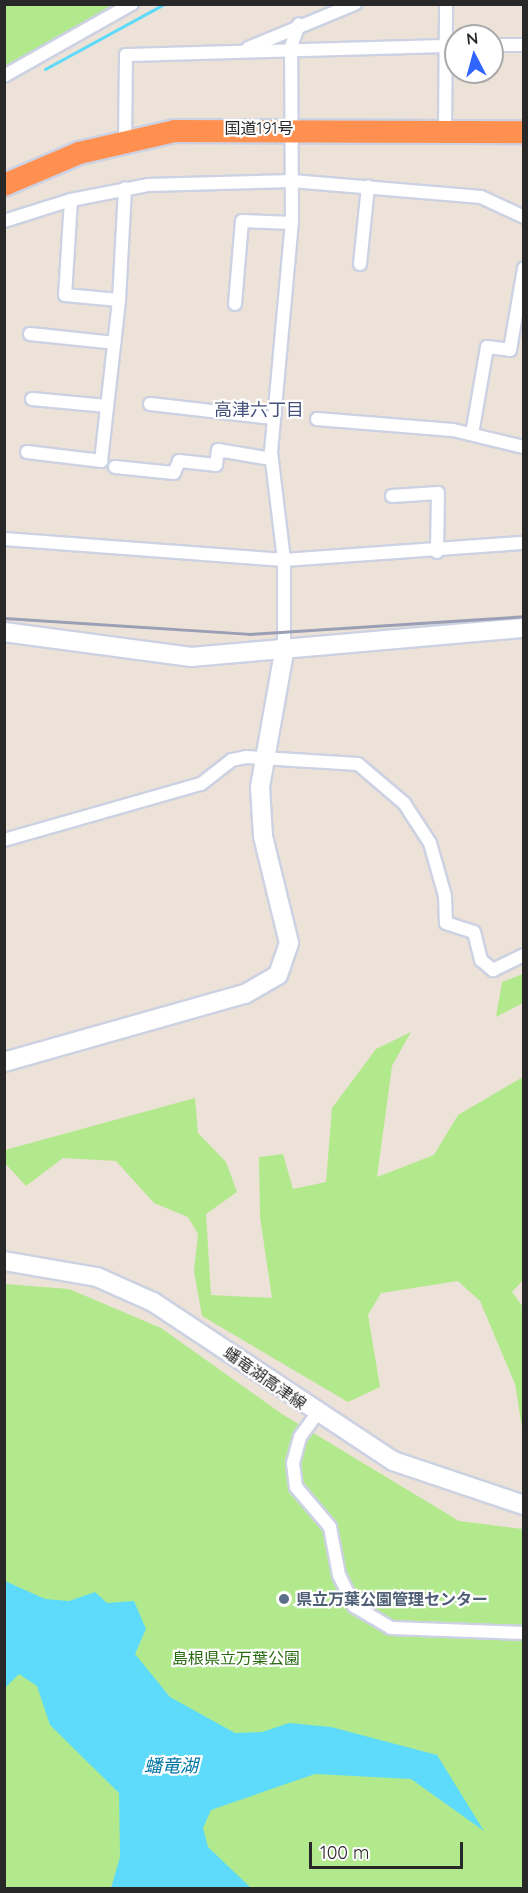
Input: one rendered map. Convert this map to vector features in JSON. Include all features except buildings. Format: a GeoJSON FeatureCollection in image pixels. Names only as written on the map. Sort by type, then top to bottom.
{"type":"FeatureCollection","features":[{"type":"Feature","properties":{"kind":"highway","name":"国道191号"},"geometry":{"type":"LineString","coordinates":[[4,185],[31,170],[125,139],[185,130],[292,128],[524,132]]}},
{"type":"Feature","properties":{"kind":"street"},"geometry":{"type":"LineString","coordinates":[[4,76],[132,4]]}},
{"type":"Feature","properties":{"kind":"street"},"geometry":{"type":"LineString","coordinates":[[247,49],[299,24],[355,4]]}},
{"type":"Feature","properties":{"kind":"street"},"geometry":{"type":"LineString","coordinates":[[446,4],[448,24]]}},
{"type":"Feature","properties":{"kind":"street"},"geometry":{"type":"LineString","coordinates":[[4,1062],[245,994],[278,975],[289,943],[263,836],[263,758],[284,652],[284,560],[271,459],[292,223],[291,47],[299,24]]}},
{"type":"Feature","properties":{"kind":"street"},"geometry":{"type":"LineString","coordinates":[[504,45],[524,45]]}},
{"type":"Feature","properties":{"kind":"street"},"geometry":{"type":"LineString","coordinates":[[125,139],[126,55],[291,47],[444,46]]}},
{"type":"Feature","properties":{"kind":"street"},"geometry":{"type":"LineString","coordinates":[[445,130],[448,84]]}},
{"type":"Feature","properties":{"kind":"street"},"geometry":{"type":"LineString","coordinates":[[4,221],[70,200],[125,188],[292,181],[481,197],[524,217]]}},
{"type":"Feature","properties":{"kind":"street"},"geometry":{"type":"LineString","coordinates":[[360,264],[368,186]]}},
{"type":"Feature","properties":{"kind":"street"},"geometry":{"type":"LineString","coordinates":[[27,452],[101,461],[119,300],[125,188]]}},
{"type":"Feature","properties":{"kind":"street"},"geometry":{"type":"LineString","coordinates":[[70,200],[65,295],[119,300]]}},
{"type":"Feature","properties":{"kind":"street"},"geometry":{"type":"LineString","coordinates":[[235,304],[242,221],[292,223]]}},
{"type":"Feature","properties":{"kind":"street"},"geometry":{"type":"LineString","coordinates":[[472,434],[488,347],[510,350],[524,268]]}},
{"type":"Feature","properties":{"kind":"street"},"geometry":{"type":"LineString","coordinates":[[30,334],[115,343]]}},
{"type":"Feature","properties":{"kind":"street"},"geometry":{"type":"LineString","coordinates":[[32,399],[107,406]]}},
{"type":"Feature","properties":{"kind":"street"},"geometry":{"type":"LineString","coordinates":[[150,404],[273,418]]}},
{"type":"Feature","properties":{"kind":"street"},"geometry":{"type":"LineString","coordinates":[[317,419],[472,434],[524,447]]}},
{"type":"Feature","properties":{"kind":"street"},"geometry":{"type":"LineString","coordinates":[[115,467],[174,473],[179,461],[216,465],[218,450],[271,459]]}},
{"type":"Feature","properties":{"kind":"street"},"geometry":{"type":"LineString","coordinates":[[392,496],[438,493],[437,552]]}},
{"type":"Feature","properties":{"kind":"street"},"geometry":{"type":"LineString","coordinates":[[4,539],[284,560],[437,552],[524,543]]}},
{"type":"Feature","properties":{"kind":"street"},"geometry":{"type":"LineString","coordinates":[[4,632],[191,657],[284,652],[524,628]]}},
{"type":"Feature","properties":{"kind":"street"},"geometry":{"type":"LineString","coordinates":[[4,840],[201,784],[232,760],[263,758],[358,764],[404,803],[430,843],[445,896],[446,923],[474,932],[481,960],[493,970],[524,955]]}},
{"type":"Feature","properties":{"kind":"street","name":"蟠竜湖高津線"},"geometry":{"type":"LineString","coordinates":[[4,1261],[97,1277],[153,1302],[316,1414],[421,1473],[524,1505]]}},
{"type":"Feature","properties":{"kind":"street"},"geometry":{"type":"LineString","coordinates":[[316,1414],[300,1437],[292,1463],[296,1487],[330,1527],[339,1575],[354,1606],[391,1628],[524,1633]]}},
{"type":"Feature","properties":{"kind":"green space"},"geometry":{"type":"Polygon","coordinates":[[[5,4],[112,4],[112,5],[5,67],[5,4]]]}},
{"type":"Feature","properties":{"kind":"green space"},"geometry":{"type":"Polygon","coordinates":[[[523,974],[523,1003],[496,1017],[502,982],[523,974]]]}},
{"type":"Feature","properties":{"kind":"green space"},"geometry":{"type":"Polygon","coordinates":[[[411,1032],[392,1066],[377,1177],[434,1155],[458,1115],[523,1077],[523,1280],[512,1292],[523,1307],[523,1434],[515,1384],[480,1301],[458,1281],[381,1293],[368,1315],[380,1387],[348,1402],[202,1316],[194,1271],[198,1234],[188,1217],[154,1203],[116,1161],[63,1158],[26,1186],[5,1163],[5,1150],[195,1098],[198,1133],[226,1162],[237,1192],[206,1214],[211,1295],[272,1298],[260,1217],[259,1157],[283,1154],[293,1189],[326,1182],[332,1108],[376,1049],[411,1032]]]}},
{"type":"Feature","properties":{"kind":"green space","name":"島根県立万葉公園"},"geometry":{"type":"Polygon","coordinates":[[[5,1284],[69,1289],[161,1328],[282,1414],[459,1521],[523,1529],[523,1888],[5,1888],[5,1284]]]}},
{"type":"Feature","properties":{"kind":"water","name":"蟠竜湖"},"geometry":{"type":"Polygon","coordinates":[[[5,1581],[45,1599],[69,1601],[95,1592],[107,1603],[134,1601],[146,1629],[135,1654],[170,1697],[235,1733],[262,1732],[289,1723],[331,1727],[437,1755],[484,1831],[411,1779],[315,1774],[211,1810],[203,1828],[208,1847],[251,1888],[111,1888],[120,1857],[119,1793],[50,1725],[37,1686],[19,1674],[5,1688],[5,1581]]]}},
{"type":"Feature","properties":{"kind":"waterway"},"geometry":{"type":"LineString","coordinates":[[45,69],[164,4]]}},
{"type":"Feature","properties":{"kind":"railway"},"geometry":{"type":"LineString","coordinates":[[4,618],[249,634],[524,616]]}},
{"type":"Feature","properties":{"kind":"place","name":"県立万葉公園管理センター"},"geometry":{"type":"Point","coordinates":[284,1599]}},
{"type":"Feature","properties":{"kind":"district","name":"高津六丁目"},"geometry":{"type":"Point","coordinates":[259,410]}}]}
